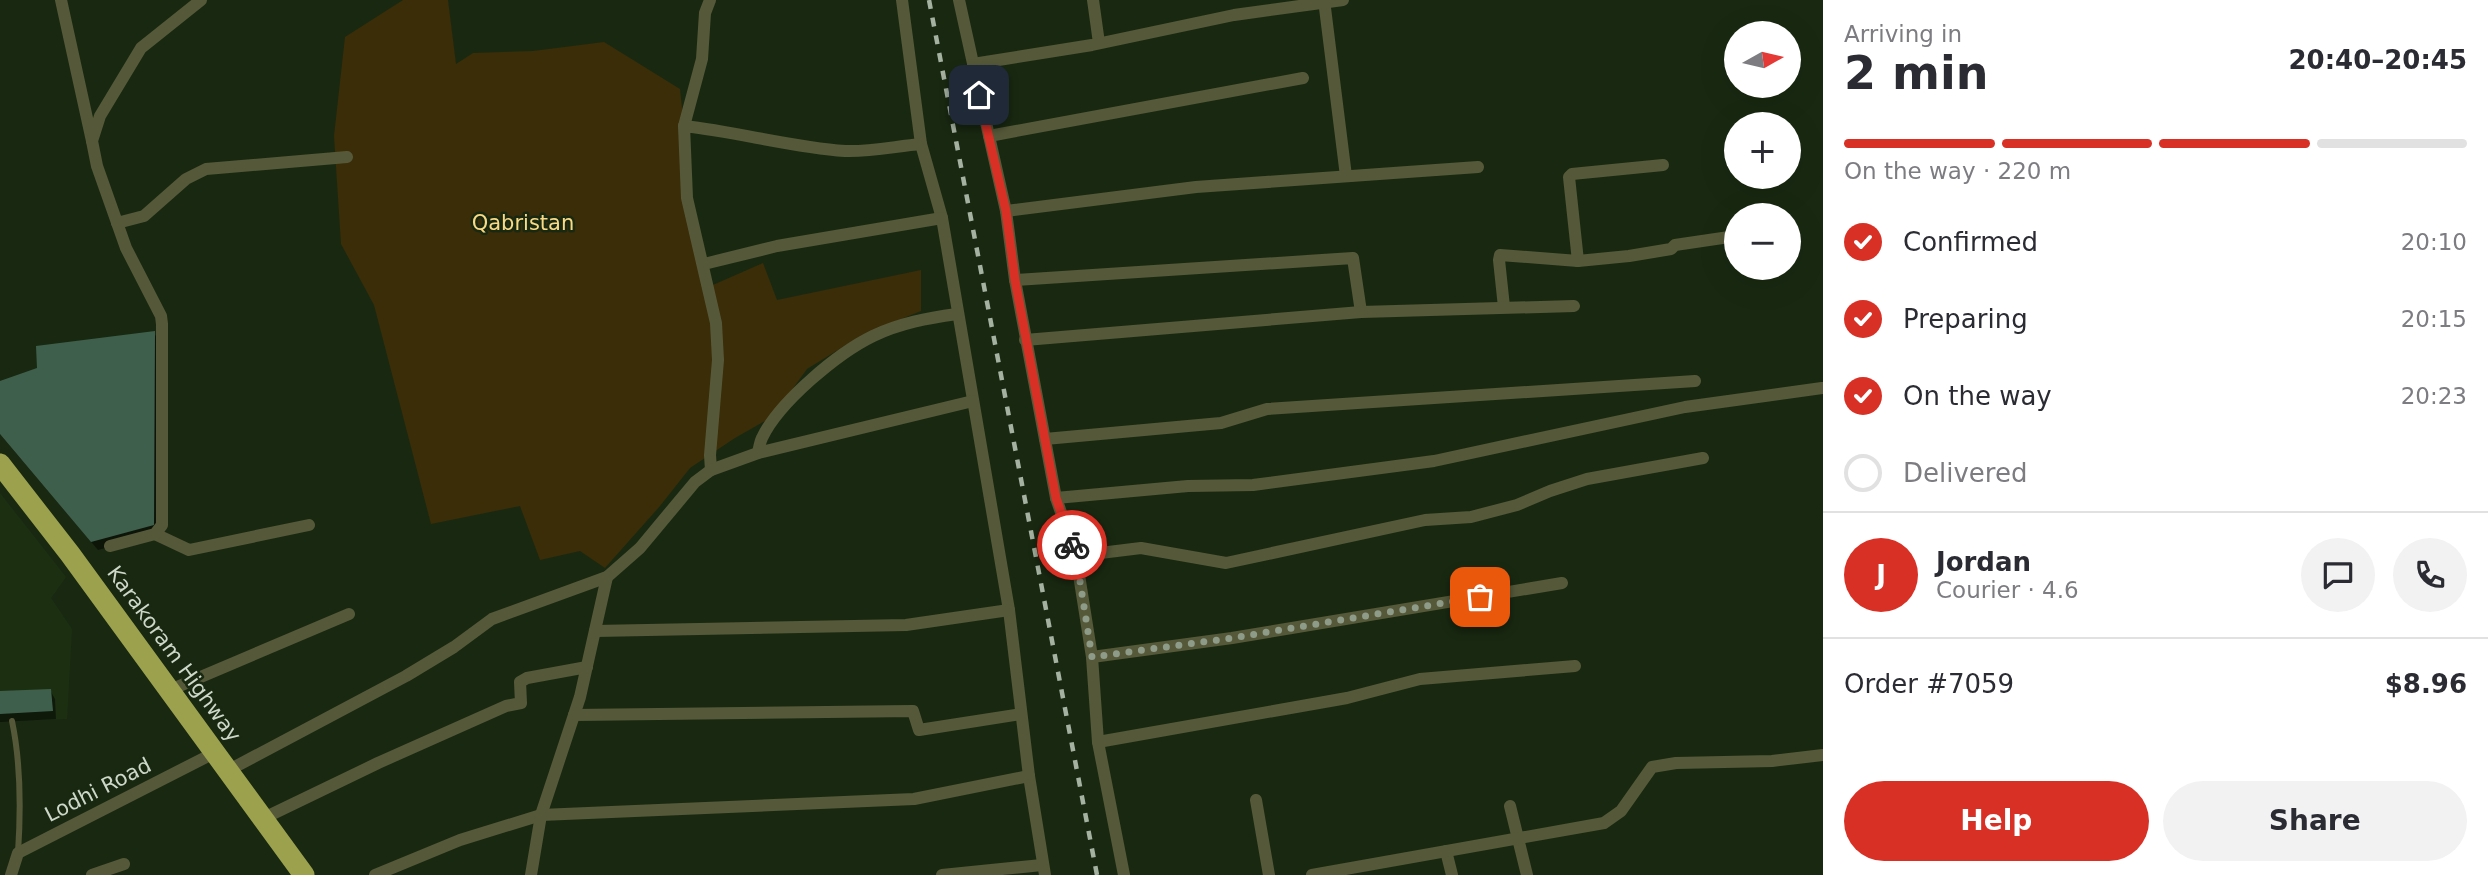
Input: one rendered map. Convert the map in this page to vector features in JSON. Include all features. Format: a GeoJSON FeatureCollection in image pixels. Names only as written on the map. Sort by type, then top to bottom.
{"type":"FeatureCollection","features":[{"type":"Feature","properties":{"kind":"highway","name":"Karakoram Highway"},"geometry":{"type":"LineString","coordinates":[[0,464],[216,752],[304,875]]}},
{"type":"Feature","properties":{"kind":"street"},"geometry":{"type":"LineString","coordinates":[[61,0],[97,166],[126,248],[161,316],[162,525],[155,534],[110,546]]}},
{"type":"Feature","properties":{"kind":"street"},"geometry":{"type":"LineString","coordinates":[[92,141],[100,116],[141,48],[201,0]]}},
{"type":"Feature","properties":{"kind":"street"},"geometry":{"type":"LineString","coordinates":[[710,0],[705,13],[702,59],[684,126],[687,198],[716,323],[719,360],[711,470]]}},
{"type":"Feature","properties":{"kind":"street"},"geometry":{"type":"LineString","coordinates":[[902,0],[921,144],[942,218],[1009,610],[1043,870],[942,875]]}},
{"type":"Feature","properties":{"kind":"street"},"geometry":{"type":"LineString","coordinates":[[959,0],[1006,211],[1025,340],[1056,498],[1076,556],[1092,657],[1098,742],[1124,875]]}},
{"type":"Feature","properties":{"kind":"street"},"geometry":{"type":"LineString","coordinates":[[1093,0],[1099,43]]}},
{"type":"Feature","properties":{"kind":"street"},"geometry":{"type":"LineString","coordinates":[[973,64],[1099,43],[1234,15],[1343,0]]}},
{"type":"Feature","properties":{"kind":"street"},"geometry":{"type":"LineString","coordinates":[[1324,1],[1346,176]]}},
{"type":"Feature","properties":{"kind":"street"},"geometry":{"type":"LineString","coordinates":[[989,136],[1303,78]]}},
{"type":"Feature","properties":{"kind":"street"},"geometry":{"type":"LineString","coordinates":[[684,126],[725,131],[792,145],[849,151],[921,144]]}},
{"type":"Feature","properties":{"kind":"street"},"geometry":{"type":"LineString","coordinates":[[117,223],[144,216],[186,179],[206,169],[347,157]]}},
{"type":"Feature","properties":{"kind":"street"},"geometry":{"type":"LineString","coordinates":[[1578,261],[1569,177],[1572,174],[1663,164]]}},
{"type":"Feature","properties":{"kind":"street"},"geometry":{"type":"LineString","coordinates":[[1006,211],[1196,187],[1478,167]]}},
{"type":"Feature","properties":{"kind":"street"},"geometry":{"type":"LineString","coordinates":[[704,264],[777,246],[942,218]]}},
{"type":"Feature","properties":{"kind":"street"},"geometry":{"type":"LineString","coordinates":[[1504,307],[1500,255],[1578,261],[1629,256],[1671,249],[1675,245],[1724,238]]}},
{"type":"Feature","properties":{"kind":"street"},"geometry":{"type":"LineString","coordinates":[[1015,280],[1353,258],[1361,312]]}},
{"type":"Feature","properties":{"kind":"street"},"geometry":{"type":"LineString","coordinates":[[1025,340],[1361,312],[1574,306]]}},
{"type":"Feature","properties":{"kind":"street"},"geometry":{"type":"LineString","coordinates":[[758,453],[761,438],[785,405],[830,363],[873,337],[918,319],[957,314]]}},
{"type":"Feature","properties":{"kind":"street"},"geometry":{"type":"LineString","coordinates":[[1045,439],[1222,423],[1266,409],[1695,381]]}},
{"type":"Feature","properties":{"kind":"street"},"geometry":{"type":"LineString","coordinates":[[1056,498],[1188,486],[1253,485],[1434,461],[1685,407],[1822,388]]}},
{"type":"Feature","properties":{"kind":"street"},"geometry":{"type":"LineString","coordinates":[[229,770],[406,676],[454,647],[492,619],[607,577],[640,548],[695,482],[711,470],[758,453],[973,401]]}},
{"type":"Feature","properties":{"kind":"street"},"geometry":{"type":"LineString","coordinates":[[1076,556],[1141,548],[1226,563],[1424,520],[1471,517],[1517,505],[1587,479],[1703,458]]}},
{"type":"Feature","properties":{"kind":"street"},"geometry":{"type":"LineString","coordinates":[[155,534],[189,550],[309,524]]}},
{"type":"Feature","properties":{"kind":"street"},"geometry":{"type":"LineString","coordinates":[[531,875],[541,815],[574,715],[607,577]]}},
{"type":"Feature","properties":{"kind":"street"},"geometry":{"type":"LineString","coordinates":[[1092,657],[1283,630],[1562,583]]}},
{"type":"Feature","properties":{"kind":"street"},"geometry":{"type":"LineString","coordinates":[[595,631],[906,625],[1009,610]]}},
{"type":"Feature","properties":{"kind":"street"},"geometry":{"type":"LineString","coordinates":[[170,690],[349,614]]}},
{"type":"Feature","properties":{"kind":"street"},"geometry":{"type":"LineString","coordinates":[[1098,742],[1347,698],[1420,678],[1575,666]]}},
{"type":"Feature","properties":{"kind":"street"},"geometry":{"type":"LineString","coordinates":[[264,818],[482,716],[506,706],[517,706],[521,703],[520,682],[527,678],[587,667]]}},
{"type":"Feature","properties":{"kind":"street"},"geometry":{"type":"LineString","coordinates":[[574,715],[914,711],[919,730],[1021,714]]}},
{"type":"Feature","properties":{"kind":"street","name":"Lodhi Road"},"geometry":{"type":"LineString","coordinates":[[18,853],[216,752]]}},
{"type":"Feature","properties":{"kind":"street"},"geometry":{"type":"LineString","coordinates":[[1312,875],[1604,823],[1621,811],[1652,767],[1676,763],[1772,761],[1823,755]]}},
{"type":"Feature","properties":{"kind":"street"},"geometry":{"type":"LineString","coordinates":[[374,875],[460,840],[541,815],[914,799],[1029,776]]}},
{"type":"Feature","properties":{"kind":"street"},"geometry":{"type":"LineString","coordinates":[[1256,800],[1269,875]]}},
{"type":"Feature","properties":{"kind":"street"},"geometry":{"type":"LineString","coordinates":[[1510,806],[1527,875]]}},
{"type":"Feature","properties":{"kind":"street"},"geometry":{"type":"LineString","coordinates":[[1446,851],[1452,875]]}},
{"type":"Feature","properties":{"kind":"street"},"geometry":{"type":"LineString","coordinates":[[11,875],[18,853]]}},
{"type":"Feature","properties":{"kind":"street"},"geometry":{"type":"LineString","coordinates":[[92,875],[124,864]]}},
{"type":"Feature","properties":{"kind":"lane"},"geometry":{"type":"LineString","coordinates":[[12,721],[17,745],[20,817],[18,853]]}},
{"type":"Feature","properties":{"kind":"shaded area"},"geometry":{"type":"Polygon","coordinates":[[[0,493],[66,577],[51,598],[72,629],[67,719],[0,721],[0,493]]]}},
{"type":"Feature","properties":{"kind":"green space","name":"Qabristan"},"geometry":{"type":"Polygon","coordinates":[[[403,0],[448,0],[456,64],[473,53],[533,51],[604,42],[680,89],[706,288],[763,263],[777,300],[921,270],[921,311],[864,334],[807,369],[772,417],[690,468],[605,568],[580,551],[540,560],[520,506],[431,524],[374,305],[341,244],[334,136],[345,37],[403,0]]]}},
{"type":"Feature","properties":{"kind":"building"},"geometry":{"type":"Polygon","coordinates":[[[155,331],[154,525],[91,542],[0,434],[0,381],[37,368],[36,346],[155,331]]]}},
{"type":"Feature","properties":{"kind":"building"},"geometry":{"type":"Polygon","coordinates":[[[51,689],[53,711],[0,714],[0,691],[51,689]]]}},
{"type":"Feature","properties":{"kind":"railway"},"geometry":{"type":"LineString","coordinates":[[929,0],[1097,875]]}},
{"type":"Feature","properties":{"kind":"way so far"},"geometry":{"type":"LineString","coordinates":[[1072,545],[1092,657],[1232,638],[1480,597]]}},
{"type":"Feature","properties":{"kind":"route"},"geometry":{"type":"LineString","coordinates":[[979,95],[1006,211],[1025,340],[1056,498],[1072,545]]}}]}
